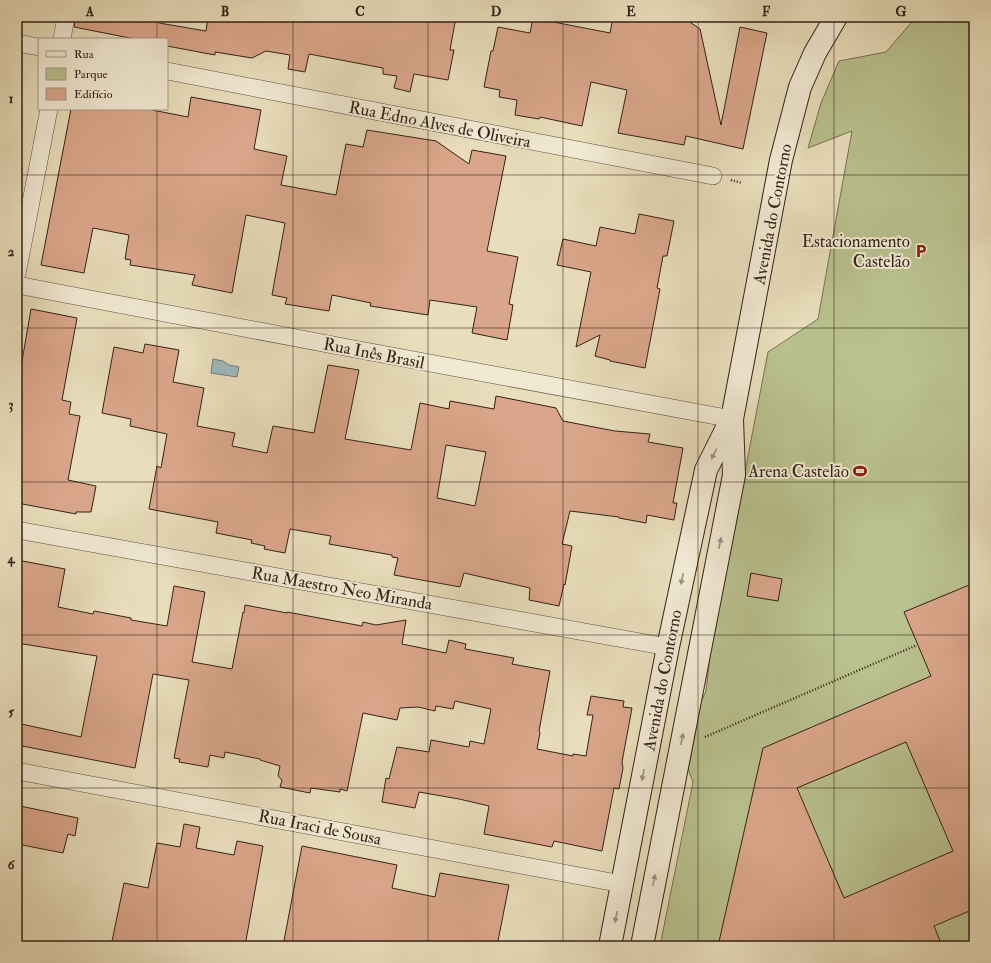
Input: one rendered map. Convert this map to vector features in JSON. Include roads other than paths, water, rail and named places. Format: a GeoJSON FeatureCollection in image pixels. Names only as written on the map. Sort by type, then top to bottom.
{"type":"FeatureCollection","features":[{"type":"Feature","properties":{"kind":"street"},"geometry":{"type":"LineString","coordinates":[[62,38],[66,17]]}},
{"type":"Feature","properties":{"kind":"street","name":"Avenida do Contorno"},"geometry":{"type":"LineString","coordinates":[[642,946],[734,475],[732,419],[781,160],[800,87],[815,53],[836,17]]}},
{"type":"Feature","properties":{"kind":"street"},"geometry":{"type":"LineString","coordinates":[[17,43],[38,47]]}},
{"type":"Feature","properties":{"kind":"street","name":"Rua Edno Alves de Oliveira"},"geometry":{"type":"LineString","coordinates":[[168,71],[713,176]]}},
{"type":"Feature","properties":{"kind":"street"},"geometry":{"type":"LineString","coordinates":[[17,274],[49,110]]}},
{"type":"Feature","properties":{"kind":"street","name":"Rua Inês Brasil"},"geometry":{"type":"LineString","coordinates":[[17,285],[357,350],[732,419]]}},
{"type":"Feature","properties":{"kind":"street","name":"Avenida do Contorno"},"geometry":{"type":"LineString","coordinates":[[610,946],[668,647],[706,470],[732,419]]}},
{"type":"Feature","properties":{"kind":"street","name":"Rua Maestro Neo Miranda"},"geometry":{"type":"LineString","coordinates":[[17,530],[668,647]]}},
{"type":"Feature","properties":{"kind":"street","name":"Rua Iraci de Sousa"},"geometry":{"type":"LineString","coordinates":[[17,771],[622,884]]}},
{"type":"Feature","properties":{"kind":"water"},"geometry":{"type":"Polygon","coordinates":[[[213,359],[239,367],[237,377],[211,373],[213,359]]]}},
{"type":"Feature","properties":{"kind":"place","name":"Estacionamento Castelão"},"geometry":{"type":"Point","coordinates":[921,251]}},
{"type":"Feature","properties":{"kind":"place","name":"Arena Castelão"},"geometry":{"type":"Point","coordinates":[860,471]}}]}
